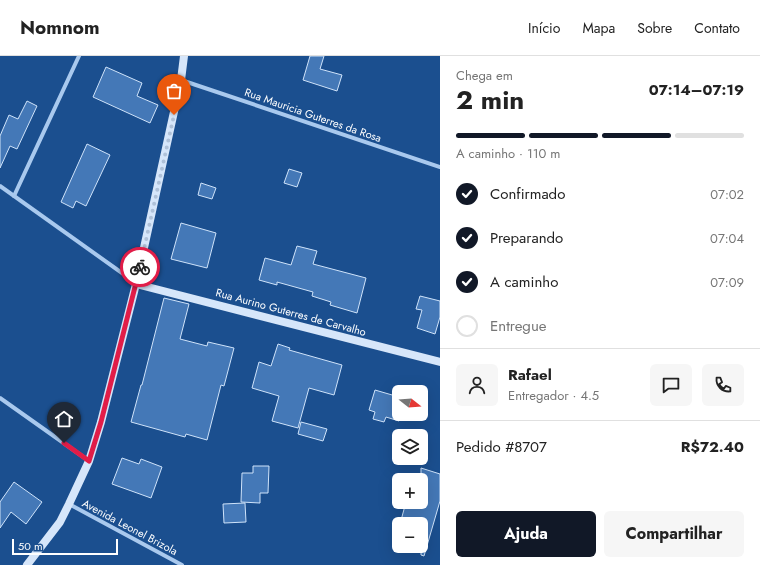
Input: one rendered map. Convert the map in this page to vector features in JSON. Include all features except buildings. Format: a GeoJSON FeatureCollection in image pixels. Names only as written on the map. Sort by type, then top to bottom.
{"type":"FeatureCollection","features":[{"type":"Feature","properties":{"kind":"main road"},"geometry":{"type":"LineString","coordinates":[[27,565],[60,522],[70,504],[89,461],[101,422],[136,284],[181,80],[184,56]]}},
{"type":"Feature","properties":{"kind":"main road","name":"Rua Aurino Guterres de Carvalho"},"geometry":{"type":"LineString","coordinates":[[136,284],[440,362]]}},
{"type":"Feature","properties":{"kind":"street"},"geometry":{"type":"LineString","coordinates":[[14,196],[79,56]]}},
{"type":"Feature","properties":{"kind":"street","name":"Rua Mauricia Guterres da Rosa"},"geometry":{"type":"LineString","coordinates":[[181,80],[440,167]]}},
{"type":"Feature","properties":{"kind":"street"},"geometry":{"type":"LineString","coordinates":[[0,186],[136,284]]}},
{"type":"Feature","properties":{"kind":"street"},"geometry":{"type":"LineString","coordinates":[[0,398],[89,461]]}},
{"type":"Feature","properties":{"kind":"street","name":"Avenida Leonel Brizola"},"geometry":{"type":"LineString","coordinates":[[70,504],[182,565]]}},
{"type":"Feature","properties":{"kind":"way so far"},"geometry":{"type":"LineString","coordinates":[[140,267],[174,115]]}},
{"type":"Feature","properties":{"kind":"route"},"geometry":{"type":"LineString","coordinates":[[64,443],[89,461],[101,422],[140,267]]}}]}
